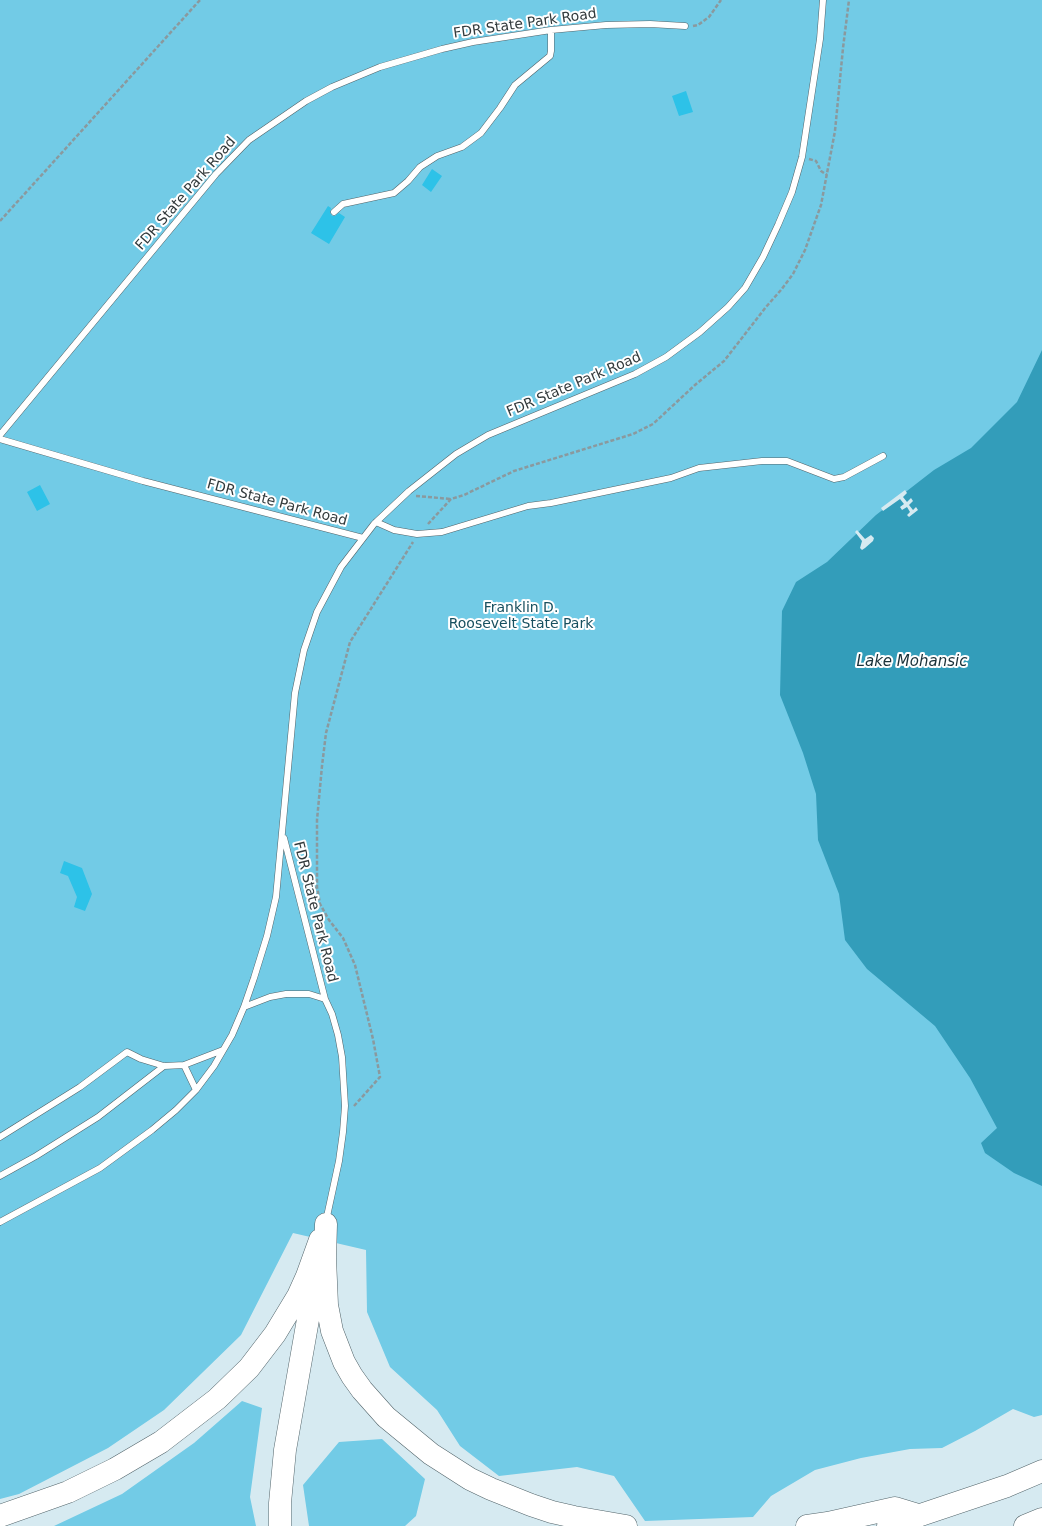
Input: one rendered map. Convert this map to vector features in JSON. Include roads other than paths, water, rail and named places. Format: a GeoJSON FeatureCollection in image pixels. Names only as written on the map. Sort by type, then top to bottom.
{"type":"FeatureCollection","features":[{"type":"Feature","properties":{"kind":"highway"},"geometry":{"type":"LineString","coordinates":[[0,1516],[56,1497],[115,1470],[161,1442],[217,1399],[249,1368],[262,1352],[287,1315],[307,1276],[326,1224]]}},
{"type":"Feature","properties":{"kind":"highway"},"geometry":{"type":"LineString","coordinates":[[280,1526],[280,1497],[285,1450],[326,1224]]}},
{"type":"Feature","properties":{"kind":"highway"},"geometry":{"type":"LineString","coordinates":[[326,1224],[324,1258],[327,1305],[332,1331],[339,1351],[352,1376],[362,1390],[386,1417],[431,1454],[470,1479],[492,1489],[552,1512],[626,1526]]}},
{"type":"Feature","properties":{"kind":"highway"},"geometry":{"type":"LineString","coordinates":[[888,1526],[1007,1486],[1042,1471]]}},
{"type":"Feature","properties":{"kind":"highway"},"geometry":{"type":"LineString","coordinates":[[807,1526],[828,1523],[895,1508],[921,1516]]}},
{"type":"Feature","properties":{"kind":"highway"},"geometry":{"type":"LineString","coordinates":[[1024,1526],[1042,1519]]}},
{"type":"Feature","properties":{"kind":"lane","name":"FDR State Park Road"},"geometry":{"type":"LineString","coordinates":[[0,1222],[100,1168],[152,1130],[176,1110],[196,1090],[214,1066],[232,1035],[244,1007],[267,936],[276,897],[296,693],[304,650],[317,612],[341,567],[363,538],[376,522],[404,495],[456,454],[488,435],[635,374],[666,356],[700,332],[728,307],[745,288],[763,257],[792,192],[802,157],[820,39],[823,0]]}},
{"type":"Feature","properties":{"kind":"lane","name":"FDR State Park Road"},"geometry":{"type":"LineString","coordinates":[[0,434],[211,180],[249,140],[306,100],[332,87],[380,67],[442,49],[502,37],[551,30],[606,25],[650,24],[685,26]]}},
{"type":"Feature","properties":{"kind":"lane"},"geometry":{"type":"LineString","coordinates":[[334,212],[343,204],[394,193],[408,181],[420,167],[437,156],[462,147],[481,133],[500,108],[515,84],[550,56],[552,51],[551,30]]}},
{"type":"Feature","properties":{"kind":"lane","name":"FDR State Park Road"},"geometry":{"type":"LineString","coordinates":[[0,439],[143,481],[363,538]]}},
{"type":"Feature","properties":{"kind":"lane"},"geometry":{"type":"LineString","coordinates":[[376,522],[394,530],[418,534],[442,532],[528,506],[551,503],[671,478],[699,468],[762,461],[787,461],[834,478],[844,477],[883,456]]}},
{"type":"Feature","properties":{"kind":"lane","name":"FDR State Park Road"},"geometry":{"type":"LineString","coordinates":[[282,831],[325,1000],[332,1014],[338,1035],[345,1081],[345,1117],[339,1161],[326,1224]]}},
{"type":"Feature","properties":{"kind":"lane","name":"FDR State Park Road"},"geometry":{"type":"LineString","coordinates":[[244,1007],[270,997],[286,994],[309,994],[325,1000]]}},
{"type":"Feature","properties":{"kind":"lane"},"geometry":{"type":"LineString","coordinates":[[0,1137],[80,1087],[127,1052],[141,1059],[164,1066],[184,1064],[223,1050]]}},
{"type":"Feature","properties":{"kind":"lane"},"geometry":{"type":"LineString","coordinates":[[184,1064],[196,1090]]}},
{"type":"Feature","properties":{"kind":"lane"},"geometry":{"type":"LineString","coordinates":[[0,1176],[36,1156],[98,1117],[164,1066]]}},
{"type":"Feature","properties":{"kind":"water","name":"Lake Mohansic"},"geometry":{"type":"Polygon","coordinates":[[[1042,350],[1042,1186],[1014,1173],[985,1153],[981,1143],[997,1128],[970,1078],[935,1026],[867,969],[845,940],[839,894],[818,840],[816,794],[803,753],[780,695],[782,611],[796,582],[827,562],[876,515],[934,470],[971,448],[1017,402],[1042,350]]]}},
{"type":"Feature","properties":{"kind":"park label","name":"Franklin D. Roosevelt State Park"},"geometry":{"type":"Point","coordinates":[521,616]}}]}
